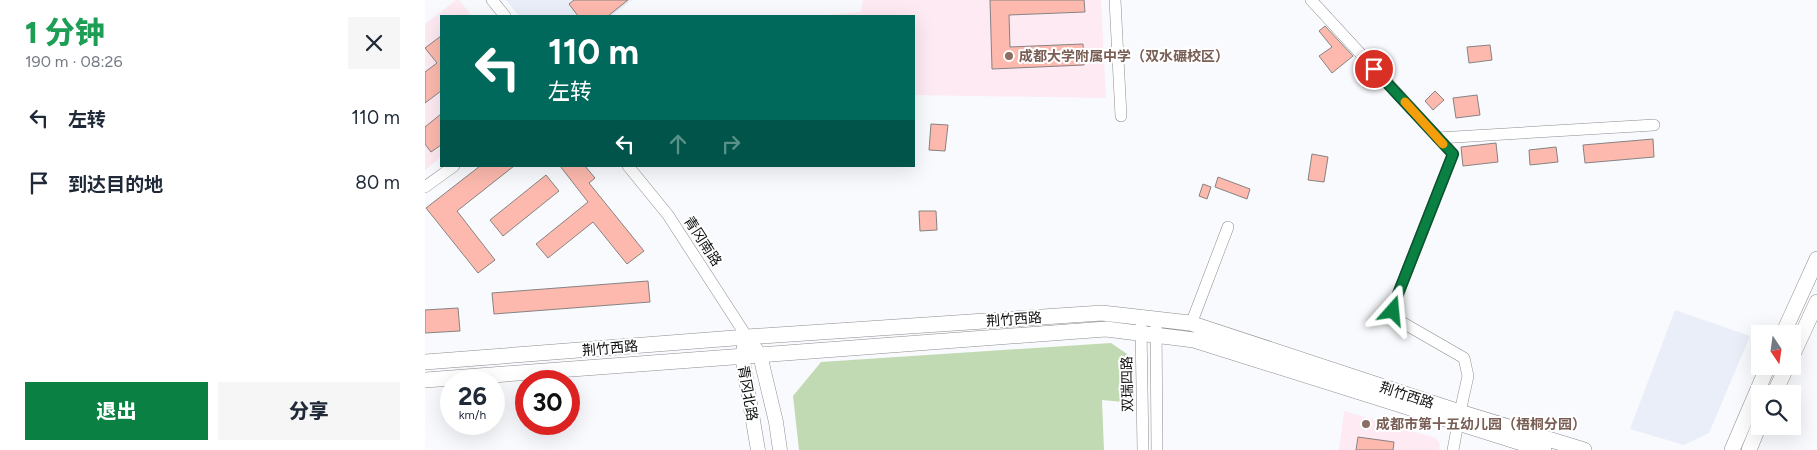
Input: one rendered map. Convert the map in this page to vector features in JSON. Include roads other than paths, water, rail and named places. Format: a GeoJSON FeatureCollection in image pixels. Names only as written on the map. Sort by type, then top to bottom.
{"type":"FeatureCollection","features":[{"type":"Feature","properties":{"kind":"main road"},"geometry":{"type":"LineString","coordinates":[[1787,325],[1817,259]]}},
{"type":"Feature","properties":{"kind":"main road"},"geometry":{"type":"LineString","coordinates":[[1801,337],[1817,302]]}},
{"type":"Feature","properties":{"kind":"main road","name":"荆竹西路"},"geometry":{"type":"LineString","coordinates":[[425,362],[747,337],[1102,313],[1191,324],[1459,418],[1544,450]]}},
{"type":"Feature","properties":{"kind":"main road","name":"荆竹西路"},"geometry":{"type":"LineString","coordinates":[[425,380],[1106,329],[1194,340],[1459,418],[1584,450]]}},
{"type":"Feature","properties":{"kind":"main road"},"geometry":{"type":"LineString","coordinates":[[1732,450],[1764,375]]}},
{"type":"Feature","properties":{"kind":"main road"},"geometry":{"type":"LineString","coordinates":[[1749,450],[1755,435]]}},
{"type":"Feature","properties":{"kind":"street"},"geometry":{"type":"LineString","coordinates":[[492,0],[504,15]]}},
{"type":"Feature","properties":{"kind":"street"},"geometry":{"type":"LineString","coordinates":[[1115,0],[1121,116]]}},
{"type":"Feature","properties":{"kind":"street"},"geometry":{"type":"LineString","coordinates":[[1311,0],[1453,154],[1393,311],[1398,320],[1464,358],[1468,376],[1453,450]]}},
{"type":"Feature","properties":{"kind":"street"},"geometry":{"type":"LineString","coordinates":[[1438,138],[1654,125]]}},
{"type":"Feature","properties":{"kind":"street"},"geometry":{"type":"LineString","coordinates":[[425,188],[453,167]]}},
{"type":"Feature","properties":{"kind":"street","name":"青冈南路"},"geometry":{"type":"LineString","coordinates":[[629,167],[668,216],[747,337]]}},
{"type":"Feature","properties":{"kind":"street"},"geometry":{"type":"LineString","coordinates":[[1191,324],[1228,227]]}},
{"type":"Feature","properties":{"kind":"street","name":"双瑞四路"},"geometry":{"type":"LineString","coordinates":[[1143,450],[1149,318]]}},
{"type":"Feature","properties":{"kind":"street","name":"双瑞四路"},"geometry":{"type":"LineString","coordinates":[[1149,334],[1157,450]]}},
{"type":"Feature","properties":{"kind":"street","name":"青冈北路"},"geometry":{"type":"LineString","coordinates":[[747,337],[760,354],[776,422],[780,450]]}},
{"type":"Feature","properties":{"kind":"street","name":"青冈北路"},"geometry":{"type":"LineString","coordinates":[[747,337],[742,356],[758,450]]}},
{"type":"Feature","properties":{"kind":"place","name":"成都大学附属中学（双水碾校区）"},"geometry":{"type":"Point","coordinates":[1009,56]}},
{"type":"Feature","properties":{"kind":"place","name":"成都市第十五幼儿园（梧桐分园）"},"geometry":{"type":"Point","coordinates":[1366,424]}}]}
